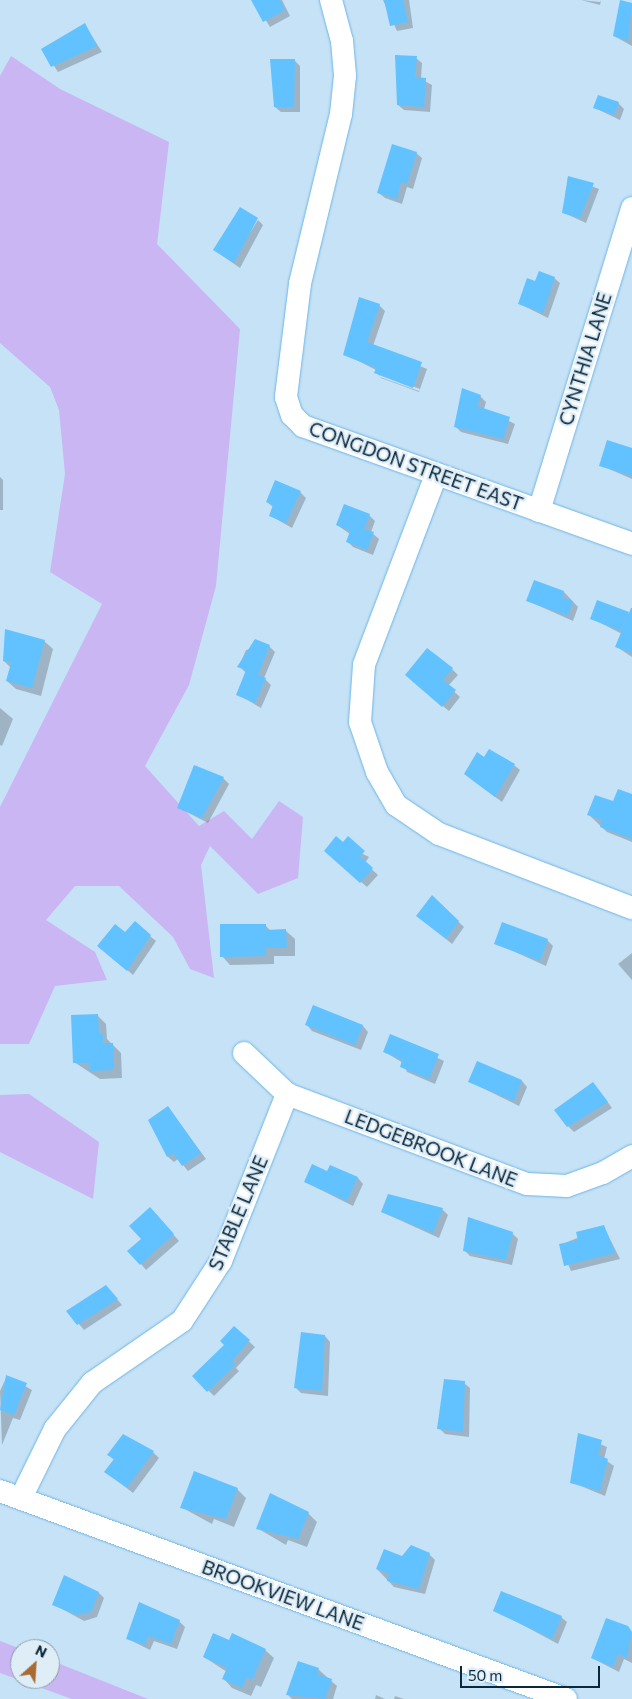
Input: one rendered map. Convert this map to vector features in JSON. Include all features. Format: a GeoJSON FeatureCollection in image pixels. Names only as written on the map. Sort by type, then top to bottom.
{"type":"FeatureCollection","features":[{"type":"Feature","properties":{"kind":"street","name":"CONGDON STREET EAST"},"geometry":{"type":"LineString","coordinates":[[331,0],[342,41],[341,114],[308,240],[286,397],[292,415],[304,426],[632,544]]}},
{"type":"Feature","properties":{"kind":"street","name":"CYNTHIA LANE"},"geometry":{"type":"LineString","coordinates":[[539,511],[632,208]]}},
{"type":"Feature","properties":{"kind":"street"},"geometry":{"type":"LineString","coordinates":[[436,475],[374,637],[361,684],[360,722],[377,772],[396,805],[439,834],[632,908]]}},
{"type":"Feature","properties":{"kind":"street","name":"LEDGEBROOK LANE"},"geometry":{"type":"LineString","coordinates":[[244,1053],[286,1094],[527,1184],[567,1186],[603,1173],[632,1156]]}},
{"type":"Feature","properties":{"kind":"street","name":"STABLE LANE"},"geometry":{"type":"LineString","coordinates":[[21,1498],[55,1429],[92,1383],[182,1321],[220,1262],[286,1094]]}},
{"type":"Feature","properties":{"kind":"street","name":"BROOKVIEW LANE"},"geometry":{"type":"LineString","coordinates":[[0,1491],[566,1699]]}},
{"type":"Feature","properties":{"kind":"shaded area"},"geometry":{"type":"Polygon","coordinates":[[[11,56],[60,89],[169,142],[157,244],[240,329],[216,586],[189,685],[145,766],[199,826],[224,811],[252,839],[279,801],[303,817],[298,878],[258,894],[210,846],[201,865],[214,978],[190,969],[173,937],[119,886],[75,886],[46,920],[95,952],[107,980],[55,986],[29,1044],[0,1044],[0,807],[102,604],[50,572],[65,474],[59,410],[50,387],[0,343],[0,76],[11,56]]]}},
{"type":"Feature","properties":{"kind":"shaded area"},"geometry":{"type":"Polygon","coordinates":[[[29,1094],[99,1142],[93,1199],[0,1152],[0,1095],[29,1094]]]}},
{"type":"Feature","properties":{"kind":"shaded area"},"geometry":{"type":"Polygon","coordinates":[[[0,1641],[10,1645],[10,1677],[0,1673],[0,1641]]]}},
{"type":"Feature","properties":{"kind":"shaded area"},"geometry":{"type":"Polygon","coordinates":[[[60,1664],[148,1699],[72,1699],[44,1689],[60,1689],[60,1664]]]}},
{"type":"Feature","properties":{"kind":"building"},"geometry":{"type":"Polygon","coordinates":[[[251,0],[280,0],[285,10],[263,22],[251,0]]]}},
{"type":"Feature","properties":{"kind":"building"},"geometry":{"type":"Polygon","coordinates":[[[384,0],[403,0],[408,22],[390,26],[384,0]]]}},
{"type":"Feature","properties":{"kind":"building"},"geometry":{"type":"Polygon","coordinates":[[[620,0],[632,3],[628,41],[613,36],[620,0]]]}},
{"type":"Feature","properties":{"kind":"building"},"geometry":{"type":"Polygon","coordinates":[[[85,23],[97,46],[51,67],[41,49],[85,23]]]}},
{"type":"Feature","properties":{"kind":"building"},"geometry":{"type":"Polygon","coordinates":[[[395,55],[417,56],[415,77],[426,78],[424,107],[397,105],[395,55]]]}},
{"type":"Feature","properties":{"kind":"building"},"geometry":{"type":"Polygon","coordinates":[[[270,59],[295,59],[294,107],[274,107],[270,59]]]}},
{"type":"Feature","properties":{"kind":"building"},"geometry":{"type":"Polygon","coordinates":[[[598,95],[619,102],[614,115],[593,108],[598,95]]]}},
{"type":"Feature","properties":{"kind":"building"},"geometry":{"type":"Polygon","coordinates":[[[392,144],[417,152],[407,184],[401,182],[397,199],[377,193],[392,144]]]}},
{"type":"Feature","properties":{"kind":"building"},"geometry":{"type":"Polygon","coordinates":[[[568,176],[594,183],[580,218],[562,213],[568,176]]]}},
{"type":"Feature","properties":{"kind":"building"},"geometry":{"type":"Polygon","coordinates":[[[240,207],[258,218],[234,263],[213,250],[240,207]]]}},
{"type":"Feature","properties":{"kind":"building"},"geometry":{"type":"Polygon","coordinates":[[[539,271],[555,277],[543,313],[518,304],[527,278],[535,281],[539,271]]]}},
{"type":"Feature","properties":{"kind":"building"},"geometry":{"type":"Polygon","coordinates":[[[359,297],[380,304],[367,342],[422,362],[413,388],[374,373],[376,368],[343,355],[359,297]]]}},
{"type":"Feature","properties":{"kind":"building"},"geometry":{"type":"Polygon","coordinates":[[[462,388],[481,395],[477,406],[510,417],[503,439],[454,427],[462,388]]]}},
{"type":"Feature","properties":{"kind":"building"},"geometry":{"type":"Polygon","coordinates":[[[607,440],[632,448],[632,476],[599,466],[607,440]]]}},
{"type":"Feature","properties":{"kind":"building"},"geometry":{"type":"Polygon","coordinates":[[[275,480],[301,491],[286,523],[269,516],[273,505],[266,502],[275,480]]]}},
{"type":"Feature","properties":{"kind":"building"},"geometry":{"type":"Polygon","coordinates":[[[344,504],[370,514],[364,529],[374,532],[367,550],[346,542],[350,531],[336,525],[344,504]]]}},
{"type":"Feature","properties":{"kind":"building"},"geometry":{"type":"Polygon","coordinates":[[[534,580],[564,591],[562,597],[573,601],[568,616],[526,601],[534,580]]]}},
{"type":"Feature","properties":{"kind":"building"},"geometry":{"type":"Polygon","coordinates":[[[597,600],[629,612],[621,631],[590,619],[597,600]]]}},
{"type":"Feature","properties":{"kind":"building"},"geometry":{"type":"Polygon","coordinates":[[[632,608],[632,653],[615,647],[632,608]]]}},
{"type":"Feature","properties":{"kind":"building"},"geometry":{"type":"Polygon","coordinates":[[[5,629],[45,640],[32,688],[6,681],[11,663],[3,661],[5,629]]]}},
{"type":"Feature","properties":{"kind":"building"},"geometry":{"type":"Polygon","coordinates":[[[255,639],[270,645],[258,675],[266,678],[255,703],[236,695],[246,670],[237,667],[255,639]]]}},
{"type":"Feature","properties":{"kind":"building"},"geometry":{"type":"Polygon","coordinates":[[[427,648],[453,668],[443,680],[456,690],[442,707],[405,675],[427,648]]]}},
{"type":"Feature","properties":{"kind":"building"},"geometry":{"type":"Polygon","coordinates":[[[489,749],[515,764],[495,797],[464,774],[477,752],[484,757],[489,749]]]}},
{"type":"Feature","properties":{"kind":"building"},"geometry":{"type":"Polygon","coordinates":[[[194,765],[224,777],[202,818],[177,808],[194,765]]]}},
{"type":"Feature","properties":{"kind":"building"},"geometry":{"type":"Polygon","coordinates":[[[618,789],[632,794],[632,839],[600,827],[602,820],[587,815],[595,795],[613,801],[618,789]]]}},
{"type":"Feature","properties":{"kind":"building"},"geometry":{"type":"Polygon","coordinates":[[[336,836],[343,842],[348,836],[365,851],[360,856],[373,868],[360,883],[324,851],[336,836]]]}},
{"type":"Feature","properties":{"kind":"building"},"geometry":{"type":"Polygon","coordinates":[[[432,895],[459,921],[446,939],[416,916],[432,895]]]}},
{"type":"Feature","properties":{"kind":"building"},"geometry":{"type":"Polygon","coordinates":[[[135,921],[151,935],[127,971],[97,946],[115,924],[125,932],[135,921]]]}},
{"type":"Feature","properties":{"kind":"building"},"geometry":{"type":"Polygon","coordinates":[[[502,922],[548,939],[540,961],[494,944],[502,922]]]}},
{"type":"Feature","properties":{"kind":"building"},"geometry":{"type":"Polygon","coordinates":[[[220,924],[266,924],[266,930],[286,929],[287,948],[266,948],[266,956],[220,957],[220,924]]]}},
{"type":"Feature","properties":{"kind":"building"},"geometry":{"type":"Polygon","coordinates":[[[313,1005],[363,1025],[355,1045],[305,1025],[313,1005]]]}},
{"type":"Feature","properties":{"kind":"building"},"geometry":{"type":"Polygon","coordinates":[[[98,1014],[99,1034],[103,1034],[103,1043],[113,1043],[114,1070],[90,1071],[90,1063],[73,1063],[71,1015],[98,1014]]]}},
{"type":"Feature","properties":{"kind":"building"},"geometry":{"type":"Polygon","coordinates":[[[390,1034],[439,1054],[429,1079],[400,1067],[402,1060],[383,1052],[390,1034]]]}},
{"type":"Feature","properties":{"kind":"building"},"geometry":{"type":"Polygon","coordinates":[[[477,1061],[522,1080],[514,1101],[468,1082],[477,1061]]]}},
{"type":"Feature","properties":{"kind":"building"},"geometry":{"type":"Polygon","coordinates":[[[593,1082],[608,1102],[567,1127],[554,1110],[593,1082]]]}},
{"type":"Feature","properties":{"kind":"building"},"geometry":{"type":"Polygon","coordinates":[[[168,1106],[201,1153],[182,1166],[173,1153],[167,1157],[148,1120],[168,1106]]]}},
{"type":"Feature","properties":{"kind":"building"},"geometry":{"type":"Polygon","coordinates":[[[312,1164],[327,1171],[330,1165],[358,1177],[347,1201],[304,1182],[312,1164]]]}},
{"type":"Feature","properties":{"kind":"building"},"geometry":{"type":"Polygon","coordinates":[[[388,1194],[443,1208],[433,1233],[381,1212],[388,1194]]]}},
{"type":"Feature","properties":{"kind":"building"},"geometry":{"type":"Polygon","coordinates":[[[150,1207],[174,1234],[140,1265],[127,1251],[141,1239],[129,1226],[150,1207]]]}},
{"type":"Feature","properties":{"kind":"building"},"geometry":{"type":"Polygon","coordinates":[[[468,1217],[513,1232],[506,1260],[463,1251],[468,1217]]]}},
{"type":"Feature","properties":{"kind":"building"},"geometry":{"type":"Polygon","coordinates":[[[604,1225],[615,1253],[564,1266],[559,1244],[578,1240],[576,1232],[604,1225]]]}},
{"type":"Feature","properties":{"kind":"building"},"geometry":{"type":"Polygon","coordinates":[[[106,1285],[118,1299],[77,1325],[66,1311],[106,1285]]]}},
{"type":"Feature","properties":{"kind":"building"},"geometry":{"type":"Polygon","coordinates":[[[234,1326],[250,1340],[232,1361],[235,1365],[207,1392],[192,1376],[224,1345],[220,1341],[234,1326]]]}},
{"type":"Feature","properties":{"kind":"building"},"geometry":{"type":"Polygon","coordinates":[[[301,1332],[325,1335],[322,1391],[294,1388],[301,1332]]]}},
{"type":"Feature","properties":{"kind":"building"},"geometry":{"type":"Polygon","coordinates":[[[6,1375],[27,1383],[14,1415],[0,1410],[6,1375]]]}},
{"type":"Feature","properties":{"kind":"building"},"geometry":{"type":"Polygon","coordinates":[[[444,1379],[465,1381],[463,1432],[437,1429],[444,1379]]]}},
{"type":"Feature","properties":{"kind":"building"},"geometry":{"type":"Polygon","coordinates":[[[578,1433],[602,1440],[598,1455],[608,1459],[600,1491],[570,1483],[578,1433]]]}},
{"type":"Feature","properties":{"kind":"building"},"geometry":{"type":"Polygon","coordinates":[[[123,1434],[154,1451],[127,1488],[104,1472],[114,1459],[107,1455],[123,1434]]]}},
{"type":"Feature","properties":{"kind":"building"},"geometry":{"type":"Polygon","coordinates":[[[194,1471],[238,1488],[226,1519],[180,1508],[194,1471]]]}},
{"type":"Feature","properties":{"kind":"building"},"geometry":{"type":"Polygon","coordinates":[[[270,1493],[309,1512],[298,1539],[256,1529],[270,1493]]]}},
{"type":"Feature","properties":{"kind":"building"},"geometry":{"type":"Polygon","coordinates":[[[411,1545],[430,1553],[419,1589],[387,1581],[389,1574],[376,1569],[384,1549],[402,1556],[411,1545]]]}},
{"type":"Feature","properties":{"kind":"building"},"geometry":{"type":"Polygon","coordinates":[[[64,1575],[99,1592],[91,1612],[77,1615],[52,1605],[64,1575]]]}},
{"type":"Feature","properties":{"kind":"building"},"geometry":{"type":"Polygon","coordinates":[[[501,1591],[562,1616],[552,1639],[493,1611],[501,1591]]]}},
{"type":"Feature","properties":{"kind":"building"},"geometry":{"type":"Polygon","coordinates":[[[139,1602],[180,1620],[171,1644],[148,1636],[145,1645],[126,1639],[139,1602]]]}},
{"type":"Feature","properties":{"kind":"building"},"geometry":{"type":"Polygon","coordinates":[[[606,1618],[628,1626],[632,1632],[627,1658],[618,1654],[613,1667],[591,1658],[606,1618]]]}},
{"type":"Feature","properties":{"kind":"building"},"geometry":{"type":"Polygon","coordinates":[[[213,1633],[229,1640],[232,1633],[266,1649],[252,1680],[247,1677],[242,1688],[222,1679],[227,1668],[203,1657],[213,1633]]]}},
{"type":"Feature","properties":{"kind":"building"},"geometry":{"type":"Polygon","coordinates":[[[298,1661],[319,1668],[317,1674],[332,1679],[325,1699],[286,1695],[298,1661]]]}}]}
